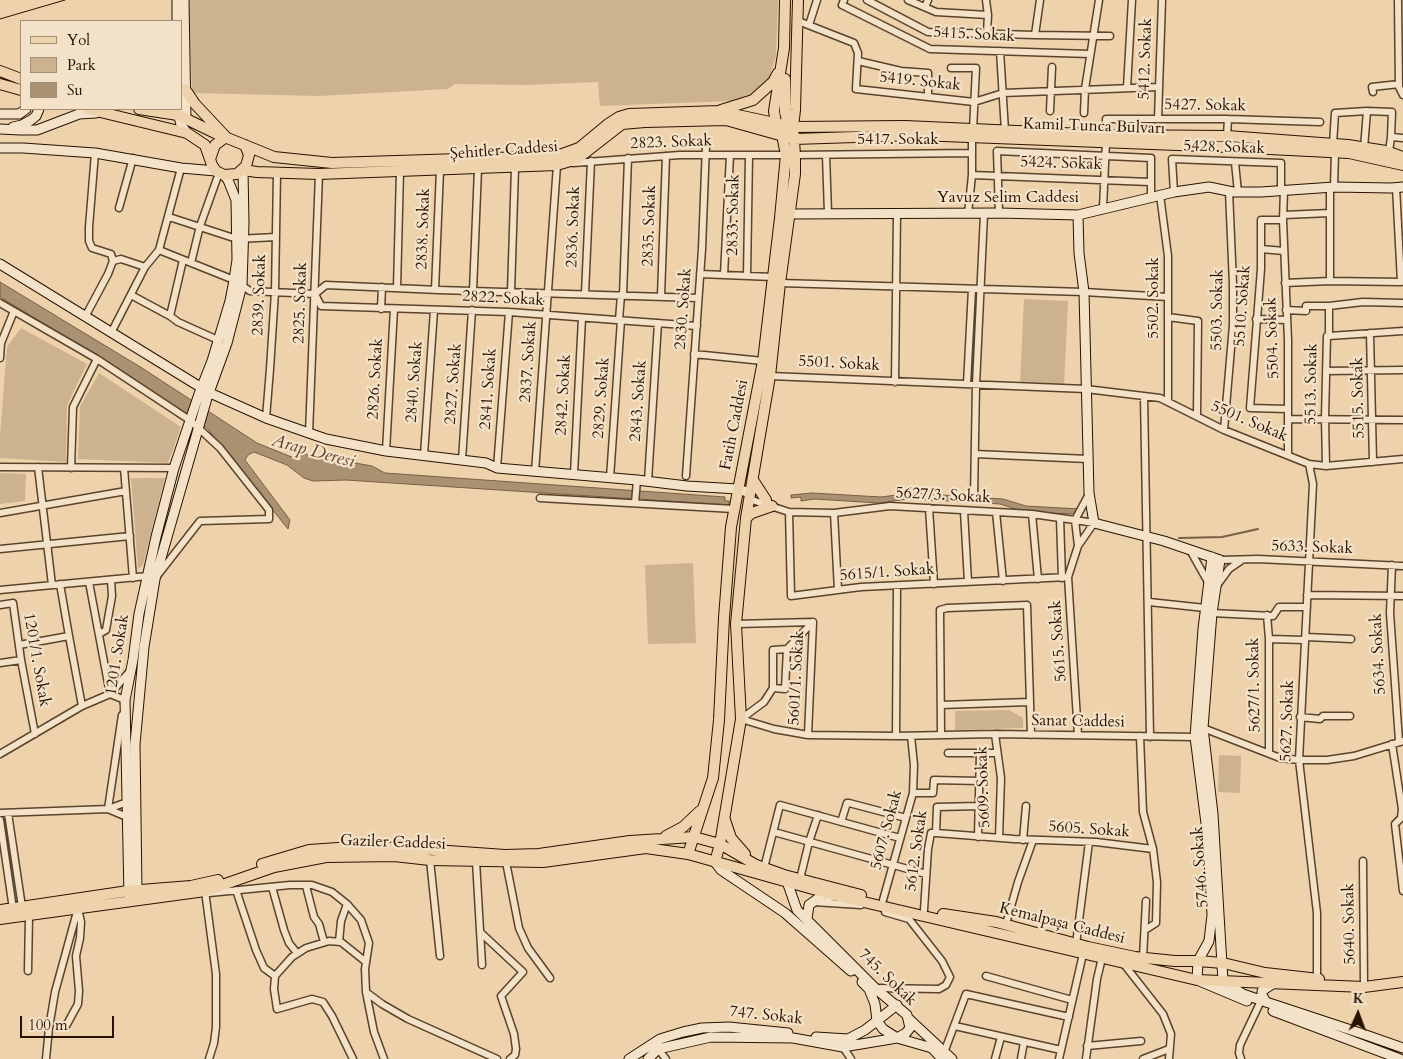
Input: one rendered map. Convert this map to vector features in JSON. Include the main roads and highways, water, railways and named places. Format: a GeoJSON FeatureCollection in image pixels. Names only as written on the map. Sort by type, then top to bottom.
{"type":"FeatureCollection","features":[{"type":"Feature","properties":{"kind":"main road"},"geometry":{"type":"LineString","coordinates":[[177,0],[177,20]]}},
{"type":"Feature","properties":{"kind":"main road"},"geometry":{"type":"LineString","coordinates":[[182,104],[185,89],[184,0]]}},
{"type":"Feature","properties":{"kind":"main road"},"geometry":{"type":"LineString","coordinates":[[715,862],[720,844],[741,719],[736,624],[746,518],[770,376],[776,280],[789,214],[791,155],[789,131],[784,112],[785,0]]}},
{"type":"Feature","properties":{"kind":"main road"},"geometry":{"type":"LineString","coordinates":[[789,131],[795,110],[798,0]]}},
{"type":"Feature","properties":{"kind":"main road"},"geometry":{"type":"LineString","coordinates":[[719,111],[760,96],[779,71],[784,48]]}},
{"type":"Feature","properties":{"kind":"main road"},"geometry":{"type":"LineString","coordinates":[[776,123],[774,111],[784,48]]}},
{"type":"Feature","properties":{"kind":"main road"},"geometry":{"type":"LineString","coordinates":[[0,71],[20,79]]}},
{"type":"Feature","properties":{"kind":"main road"},"geometry":{"type":"LineString","coordinates":[[0,84],[20,90]]}},
{"type":"Feature","properties":{"kind":"main road"},"geometry":{"type":"LineString","coordinates":[[185,89],[195,104],[226,137],[215,145],[210,158]]}},
{"type":"Feature","properties":{"kind":"main road"},"geometry":{"type":"LineString","coordinates":[[0,114],[19,114],[25,110]]}},
{"type":"Feature","properties":{"kind":"main road"},"geometry":{"type":"LineString","coordinates":[[0,128],[26,123],[36,116],[39,110]]}},
{"type":"Feature","properties":{"kind":"main road"},"geometry":{"type":"LineString","coordinates":[[92,110],[187,133]]}},
{"type":"Feature","properties":{"kind":"main road","name":"Şehitler Caddesi"},"geometry":{"type":"LineString","coordinates":[[154,110],[180,114],[226,137],[274,157],[332,163],[557,156],[579,148],[608,124],[619,117],[629,114],[719,111],[776,123],[789,131]]}},
{"type":"Feature","properties":{"kind":"main road"},"geometry":{"type":"LineString","coordinates":[[0,128],[37,130],[87,112],[106,114]]}},
{"type":"Feature","properties":{"kind":"main road"},"geometry":{"type":"LineString","coordinates":[[180,114],[181,126],[187,133],[205,145],[210,158],[220,173],[228,180],[236,200],[240,238]]}},
{"type":"Feature","properties":{"kind":"main road","name":"Şehitler Caddesi"},"geometry":{"type":"LineString","coordinates":[[220,173],[237,174],[243,170],[319,174],[557,165],[577,159],[622,124],[645,122],[726,120],[789,131]]}},
{"type":"Feature","properties":{"kind":"main road","name":"Kamil Tunca Bulvarı"},"geometry":{"type":"LineString","coordinates":[[789,131],[917,135],[1005,131],[1230,147],[1364,148],[1389,152],[1403,157]]}},
{"type":"Feature","properties":{"kind":"main road","name":"Kamil Tunca Bulvarı"},"geometry":{"type":"LineString","coordinates":[[973,133],[1106,138],[1227,136],[1334,148],[1403,165]]}},
{"type":"Feature","properties":{"kind":"main road"},"geometry":{"type":"LineString","coordinates":[[204,393],[227,343],[238,282],[237,260],[240,238],[243,170],[249,155],[245,145]]}},
{"type":"Feature","properties":{"kind":"main road"},"geometry":{"type":"LineString","coordinates":[[0,148],[95,153],[220,173]]}},
{"type":"Feature","properties":{"kind":"main road","name":"Fatih Caddesi"},"geometry":{"type":"LineString","coordinates":[[688,854],[712,778],[719,720],[724,618],[734,509],[763,361],[776,280],[791,155]]}},
{"type":"Feature","properties":{"kind":"main road","name":"Yavuz Selim Caddesi"},"geometry":{"type":"LineString","coordinates":[[789,214],[999,213],[1078,215],[1155,196],[1209,187],[1234,191],[1332,187],[1400,187]]}},
{"type":"Feature","properties":{"kind":"main road","name":"5746. Sokak"},"geometry":{"type":"LineString","coordinates":[[1078,215],[1079,252],[1084,292],[1089,492],[1094,523],[1148,537],[1216,559],[1209,610],[1203,728],[1213,814],[1223,981]]}},
{"type":"Feature","properties":{"kind":"main road"},"geometry":{"type":"LineString","coordinates":[[0,264],[204,393],[309,434],[386,451],[486,463],[497,468],[574,474],[637,483],[648,481],[737,492],[749,496]]}},
{"type":"Feature","properties":{"kind":"main road"},"geometry":{"type":"LineString","coordinates":[[204,393],[218,340],[238,282]]}},
{"type":"Feature","properties":{"kind":"main road","name":"1201. Sokak"},"geometry":{"type":"LineString","coordinates":[[133,895],[127,817],[131,801],[144,647],[156,537],[174,468],[192,418],[204,393]]}},
{"type":"Feature","properties":{"kind":"main road","name":"1201. Sokak"},"geometry":{"type":"LineString","coordinates":[[133,895],[131,801],[125,700],[140,614],[200,424],[204,393]]}},
{"type":"Feature","properties":{"kind":"main road"},"geometry":{"type":"LineString","coordinates":[[746,518],[769,503],[752,480]]}},
{"type":"Feature","properties":{"kind":"main road"},"geometry":{"type":"LineString","coordinates":[[1209,610],[1195,737],[1208,839],[1212,915],[1209,941],[1198,960],[1197,980],[1400,1059]]}},
{"type":"Feature","properties":{"kind":"main road"},"geometry":{"type":"LineString","coordinates":[[125,700],[131,742],[136,744]]}},
{"type":"Feature","properties":{"kind":"main road"},"geometry":{"type":"LineString","coordinates":[[658,839],[683,827],[699,813],[705,803]]}},
{"type":"Feature","properties":{"kind":"main road"},"geometry":{"type":"LineString","coordinates":[[724,816],[731,838],[741,851],[760,866]]}},
{"type":"Feature","properties":{"kind":"main road","name":"Gaziler Caddesi"},"geometry":{"type":"LineString","coordinates":[[0,919],[21,910],[133,895],[216,881],[278,858],[309,850],[353,847],[506,855],[539,854],[630,841],[694,837],[720,844],[760,866]]}},
{"type":"Feature","properties":{"kind":"main road","name":"Gaziler Caddesi"},"geometry":{"type":"LineString","coordinates":[[0,910],[78,908],[133,895],[205,892],[274,866],[326,857],[394,856],[430,860],[543,862],[646,848],[688,854],[786,879]]}},
{"type":"Feature","properties":{"kind":"main road","name":"745. Sokak"},"geometry":{"type":"LineString","coordinates":[[715,862],[721,870],[785,912],[869,989],[875,1004],[876,1021]]}},
{"type":"Feature","properties":{"kind":"main road","name":"Kemalpaşa Caddesi"},"geometry":{"type":"LineString","coordinates":[[760,866],[786,879],[838,896],[1197,980],[1364,987],[1403,982]]}},
{"type":"Feature","properties":{"kind":"main road","name":"Kemalpaşa Caddesi"},"geometry":{"type":"LineString","coordinates":[[786,879],[800,879],[924,910],[1006,924],[1076,944],[1143,958],[1223,963],[1265,973],[1364,987]]}},
{"type":"Feature","properties":{"kind":"main road","name":"745. Sokak"},"geometry":{"type":"LineString","coordinates":[[786,879],[797,910],[875,988],[897,1005],[908,1018],[910,1028],[906,1033],[897,1038]]}},
{"type":"Feature","properties":{"kind":"main road"},"geometry":{"type":"LineString","coordinates":[[807,919],[809,905],[813,902],[823,895],[838,896]]}},
{"type":"Feature","properties":{"kind":"main road"},"geometry":{"type":"LineString","coordinates":[[1223,981],[1262,1004],[1403,1048]]}},
{"type":"Feature","properties":{"kind":"main road"},"geometry":{"type":"LineString","coordinates":[[1262,1004],[1262,991],[1274,983]]}},
{"type":"Feature","properties":{"kind":"main road","name":"747. Sokak"},"geometry":{"type":"LineString","coordinates":[[629,1059],[660,1039],[702,1028],[729,1027],[848,1039],[897,1005]]}},
{"type":"Feature","properties":{"kind":"main road"},"geometry":{"type":"LineString","coordinates":[[908,1018],[943,1055]]}},
{"type":"Feature","properties":{"kind":"main road"},"geometry":{"type":"LineString","coordinates":[[876,1021],[883,1029],[897,1038],[932,1048],[952,1059]]}},
{"type":"Feature","properties":{"kind":"main road","name":"747. Sokak"},"geometry":{"type":"LineString","coordinates":[[648,1059],[658,1049],[711,1037],[793,1038],[844,1047],[897,1038]]}},
{"type":"Feature","properties":{"kind":"water"},"geometry":{"type":"Polygon","coordinates":[[[0,282],[142,368],[257,443],[294,458],[305,454],[372,466],[385,473],[725,497],[725,501],[729,501],[729,505],[346,480],[313,481],[304,478],[287,465],[254,452],[248,455],[245,460],[290,520],[288,529],[207,428],[0,297],[0,282]]]}},
{"type":"Feature","properties":{"kind":"water"},"geometry":{"type":"Polygon","coordinates":[[[812,493],[881,497],[912,493],[1003,499],[1026,506],[1080,509],[1077,514],[1025,512],[1000,504],[969,502],[908,499],[879,503],[814,499],[801,501],[801,497],[791,498],[791,495],[812,493]]]}},
{"type":"Feature","properties":{"kind":"waterway"},"geometry":{"type":"LineString","coordinates":[[1179,538],[1222,537],[1258,529]]}},
{"type":"Feature","properties":{"kind":"tram line"},"geometry":{"type":"LineString","coordinates":[[0,19],[65,0]]}},
{"type":"Feature","properties":{"kind":"water label","name":"Arap Deresi"},"geometry":{"type":"Point","coordinates":[313,452]}}]}
